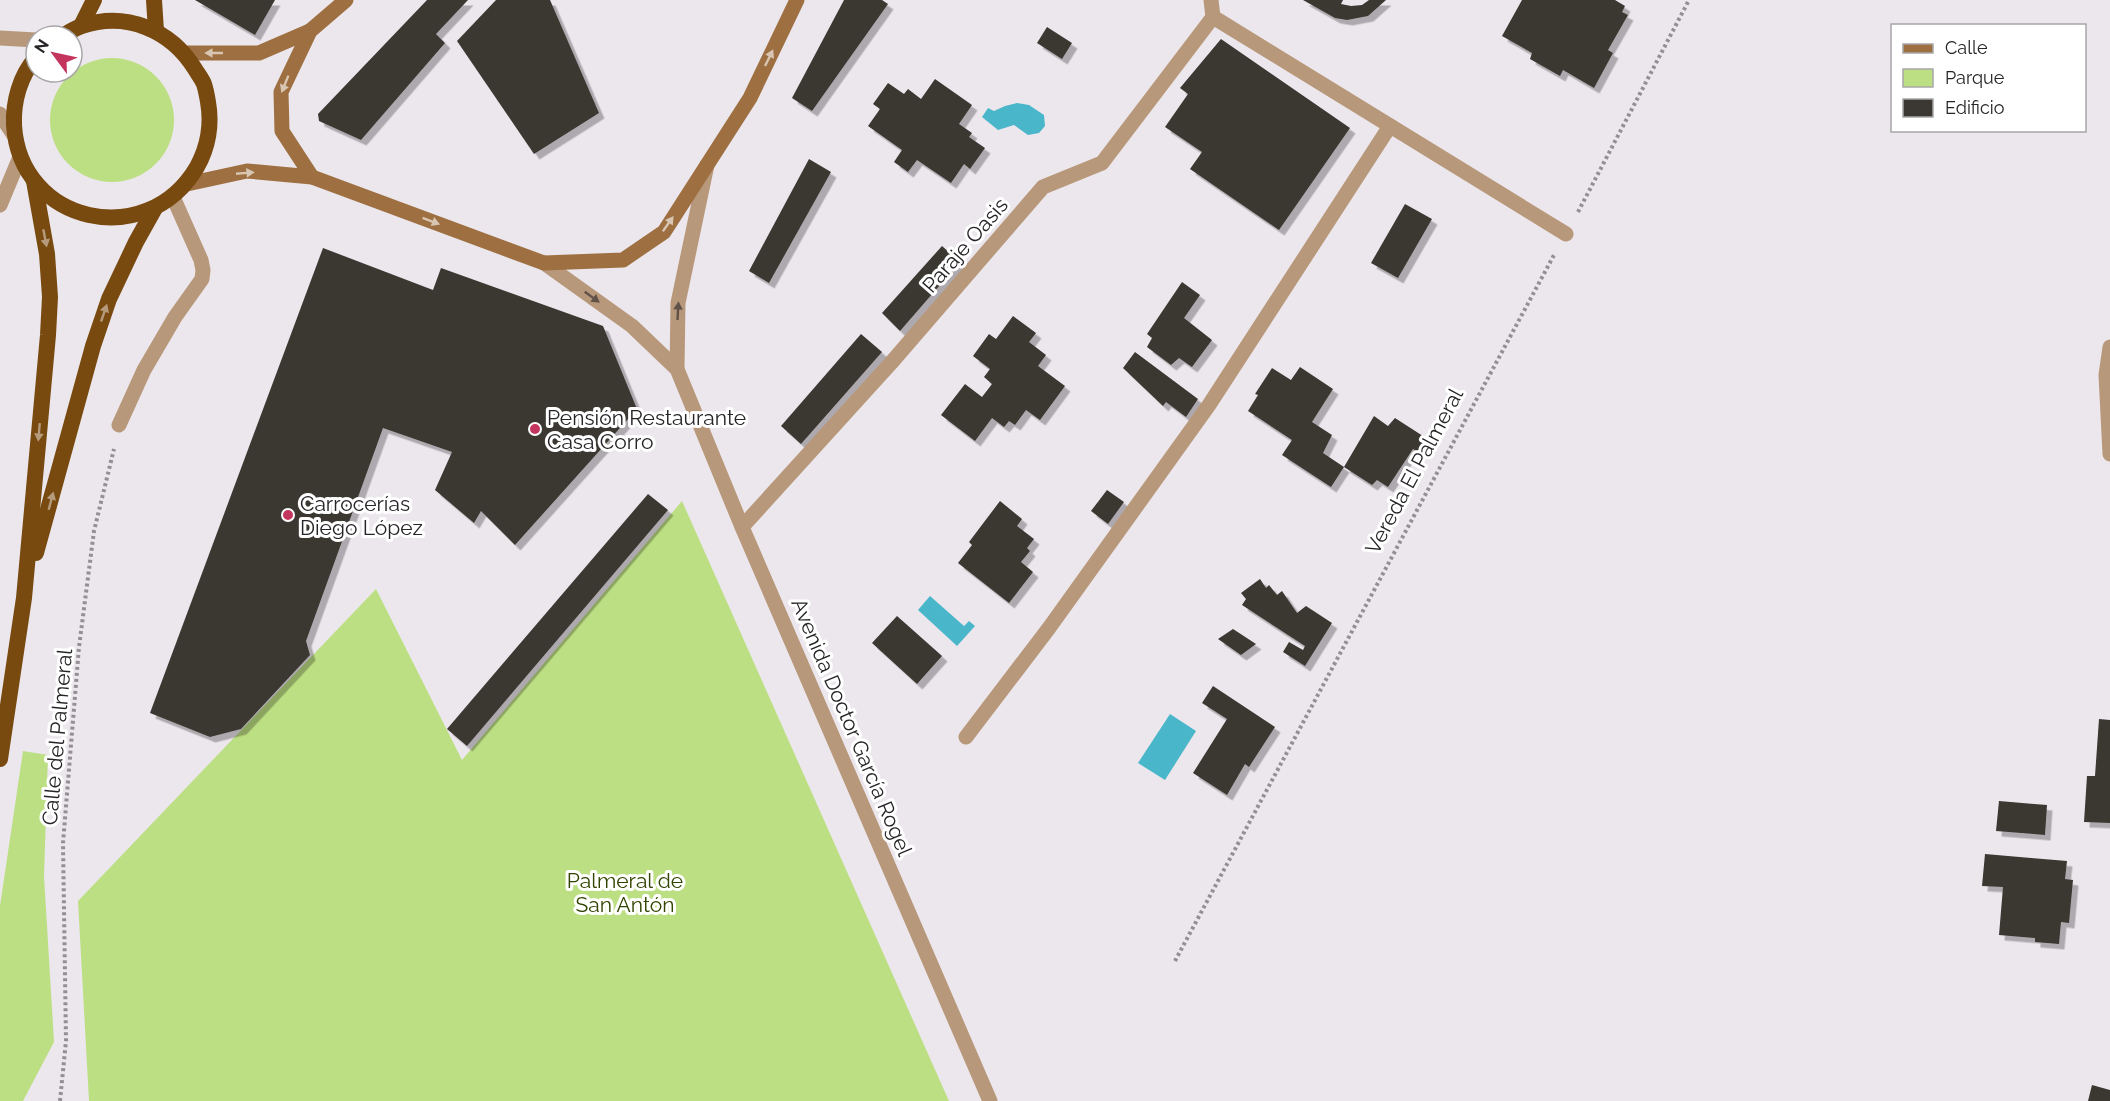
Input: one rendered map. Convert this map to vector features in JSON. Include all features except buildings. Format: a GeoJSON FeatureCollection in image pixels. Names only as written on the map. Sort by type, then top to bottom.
{"type":"FeatureCollection","features":[{"type":"Feature","properties":{"kind":"highway"},"geometry":{"type":"LineString","coordinates":[[82,24],[94,0]]}},
{"type":"Feature","properties":{"kind":"highway"},"geometry":{"type":"LineString","coordinates":[[154,0],[156,31]]}},
{"type":"Feature","properties":{"kind":"highway"},"geometry":{"type":"LineString","coordinates":[[24,78],[20,84],[14,110],[15,137],[20,157],[34,181],[53,200],[77,212],[103,218],[130,217],[155,208],[173,197],[187,184],[205,153],[211,118],[204,83],[186,53],[156,31],[132,23],[106,21],[84,25]]}},
{"type":"Feature","properties":{"kind":"highway"},"geometry":{"type":"LineString","coordinates":[[0,759],[24,597],[50,297],[47,254],[34,181]]}},
{"type":"Feature","properties":{"kind":"highway"},"geometry":{"type":"LineString","coordinates":[[24,597],[90,357],[109,298],[155,208]]}},
{"type":"Feature","properties":{"kind":"main road"},"geometry":{"type":"LineString","coordinates":[[186,53],[259,53],[310,31],[346,0]]}},
{"type":"Feature","properties":{"kind":"main road"},"geometry":{"type":"LineString","coordinates":[[707,164],[750,98],[797,0]]}},
{"type":"Feature","properties":{"kind":"main road"},"geometry":{"type":"LineString","coordinates":[[310,31],[281,92],[282,131],[312,177]]}},
{"type":"Feature","properties":{"kind":"main road","name":"Avenida Doctor García Rogel"},"geometry":{"type":"LineString","coordinates":[[187,184],[247,171],[312,177],[544,263],[623,260],[664,232],[707,164]]}},
{"type":"Feature","properties":{"kind":"street"},"geometry":{"type":"LineString","coordinates":[[1210,0],[1213,17],[1566,234]]}},
{"type":"Feature","properties":{"kind":"street","name":"Paraje Oasis"},"geometry":{"type":"LineString","coordinates":[[742,527],[884,371],[1043,187],[1102,163],[1213,17]]}},
{"type":"Feature","properties":{"kind":"street"},"geometry":{"type":"LineString","coordinates":[[0,38],[24,39]]}},
{"type":"Feature","properties":{"kind":"street"},"geometry":{"type":"LineString","coordinates":[[0,114],[15,137]]}},
{"type":"Feature","properties":{"kind":"street"},"geometry":{"type":"LineString","coordinates":[[966,737],[1049,628],[1209,405],[1390,126]]}},
{"type":"Feature","properties":{"kind":"street"},"geometry":{"type":"LineString","coordinates":[[0,205],[20,157]]}},
{"type":"Feature","properties":{"kind":"street","name":"Avenida Doctor García Rogel"},"geometry":{"type":"LineString","coordinates":[[707,164],[678,303],[677,369],[742,527],[990,1101]]}},
{"type":"Feature","properties":{"kind":"street"},"geometry":{"type":"LineString","coordinates":[[119,425],[144,370],[175,317],[202,279],[201,260],[173,197]]}},
{"type":"Feature","properties":{"kind":"street","name":"Avenida Doctor García Rogel"},"geometry":{"type":"LineString","coordinates":[[544,263],[632,326],[677,369]]}},
{"type":"Feature","properties":{"kind":"street"},"geometry":{"type":"LineString","coordinates":[[2110,346],[2106,375],[2110,454]]}},
{"type":"Feature","properties":{"kind":"path","name":"Vereda El Palmeral"},"geometry":{"type":"LineString","coordinates":[[1175,960],[1566,234],[1689,0]]}},
{"type":"Feature","properties":{"kind":"path","name":"Calle del Palmeral"},"geometry":{"type":"LineString","coordinates":[[60,1101],[66,1041],[63,843],[79,647],[94,531],[119,425]]}},
{"type":"Feature","properties":{"kind":"green space"},"geometry":{"type":"Polygon","coordinates":[[[100,59],[124,59],[147,68],[164,85],[173,108],[173,132],[164,155],[147,172],[124,181],[100,181],[77,172],[60,155],[51,132],[51,108],[60,85],[84,84],[84,65],[100,59]]]}},
{"type":"Feature","properties":{"kind":"green space","name":"Palmeral de San Antón"},"geometry":{"type":"Polygon","coordinates":[[[682,501],[949,1101],[89,1101],[78,901],[376,589],[462,760],[682,501]]]}},
{"type":"Feature","properties":{"kind":"green space"},"geometry":{"type":"Polygon","coordinates":[[[23,751],[48,755],[44,876],[54,1042],[23,1101],[0,1101],[0,906],[23,751]]]}},
{"type":"Feature","properties":{"kind":"water"},"geometry":{"type":"Polygon","coordinates":[[[1017,103],[1029,105],[1044,115],[1045,126],[1039,133],[1028,135],[1014,125],[998,130],[982,117],[988,108],[994,111],[1017,103]]]}},
{"type":"Feature","properties":{"kind":"water"},"geometry":{"type":"Polygon","coordinates":[[[930,596],[964,626],[969,621],[975,626],[957,646],[918,610],[930,596]]]}},
{"type":"Feature","properties":{"kind":"water"},"geometry":{"type":"Polygon","coordinates":[[[1170,714],[1196,731],[1165,780],[1138,763],[1170,714]]]}},
{"type":"Feature","properties":{"kind":"place","name":"Pensión Restaurante Casa Corro"},"geometry":{"type":"Point","coordinates":[535,429]}},
{"type":"Feature","properties":{"kind":"place","name":"Carrocerías Diego López"},"geometry":{"type":"Point","coordinates":[288,515]}}]}
